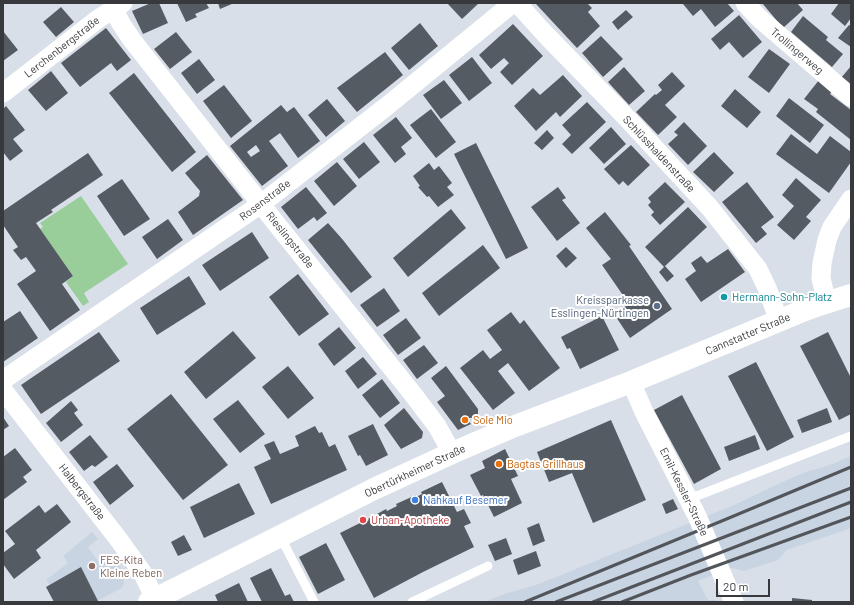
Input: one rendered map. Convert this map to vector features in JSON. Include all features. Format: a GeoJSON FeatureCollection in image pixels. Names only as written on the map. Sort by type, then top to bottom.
{"type":"FeatureCollection","features":[{"type":"Feature","properties":{"kind":"main road","name":"Cannstatter Straße"},"geometry":{"type":"LineString","coordinates":[[690,358],[827,302],[851,295]]}},
{"type":"Feature","properties":{"kind":"main road","name":"Obertürkheimer Straße"},"geometry":{"type":"LineString","coordinates":[[152,600],[376,488],[452,453],[515,426],[690,358]]}},
{"type":"Feature","properties":{"kind":"street","name":"Rosenstraße"},"geometry":{"type":"LineString","coordinates":[[3,380],[261,204],[388,106],[513,3]]}},
{"type":"Feature","properties":{"kind":"street","name":"Schlüsshaldenstraße"},"geometry":{"type":"LineString","coordinates":[[517,3],[710,208],[758,270],[768,288],[779,321]]}},
{"type":"Feature","properties":{"kind":"street","name":"Trollingerweg"},"geometry":{"type":"LineString","coordinates":[[745,3],[758,18],[851,97]]}},
{"type":"Feature","properties":{"kind":"street","name":"Rieslingstraße"},"geometry":{"type":"LineString","coordinates":[[118,6],[122,26],[132,40],[412,393],[437,426],[452,453]]}},
{"type":"Feature","properties":{"kind":"street","name":"Lerchenbergstraße"},"geometry":{"type":"LineString","coordinates":[[3,93],[92,24],[118,6]]}},
{"type":"Feature","properties":{"kind":"street"},"geometry":{"type":"LineString","coordinates":[[827,302],[821,278],[826,244],[832,227],[851,200]]}},
{"type":"Feature","properties":{"kind":"street","name":"Emil-Kessler-Straße"},"geometry":{"type":"LineString","coordinates":[[631,382],[644,412],[689,499],[734,602]]}},
{"type":"Feature","properties":{"kind":"street","name":"Halbergstraße"},"geometry":{"type":"LineString","coordinates":[[3,390],[120,540],[142,572],[152,600]]}},
{"type":"Feature","properties":{"kind":"lane"},"geometry":{"type":"LineString","coordinates":[[689,499],[851,436]]}},
{"type":"Feature","properties":{"kind":"lane"},"geometry":{"type":"LineString","coordinates":[[280,536],[314,602]]}},
{"type":"Feature","properties":{"kind":"lane"},"geometry":{"type":"LineString","coordinates":[[412,602],[488,566]]}},
{"type":"Feature","properties":{"kind":"shaded area"},"geometry":{"type":"Polygon","coordinates":[[[851,456],[851,528],[787,550],[778,560],[744,571],[731,568],[698,581],[708,600],[717,600],[718,602],[485,602],[504,594],[536,585],[734,505],[806,472],[830,465],[851,456]]]}},
{"type":"Feature","properties":{"kind":"shaded area","name":"FES-Kita Kleine Reben"},"geometry":{"type":"Polygon","coordinates":[[[92,532],[98,539],[88,547],[100,564],[109,558],[113,558],[124,573],[124,583],[122,588],[95,602],[54,602],[46,587],[50,585],[46,580],[68,563],[63,556],[92,532]]]}},
{"type":"Feature","properties":{"kind":"green space"},"geometry":{"type":"Polygon","coordinates":[[[81,196],[128,264],[84,293],[89,302],[83,306],[66,282],[73,276],[40,229],[43,227],[40,223],[81,196]]]}},
{"type":"Feature","properties":{"kind":"building"},"geometry":{"type":"Polygon","coordinates":[[[151,3],[159,3],[168,23],[143,34],[132,11],[151,3]]]}},
{"type":"Feature","properties":{"kind":"building"},"geometry":{"type":"Polygon","coordinates":[[[177,3],[206,3],[209,8],[195,14],[197,17],[186,22],[177,3]]]}},
{"type":"Feature","properties":{"kind":"building"},"geometry":{"type":"Polygon","coordinates":[[[218,3],[234,3],[220,9],[218,3]]]}},
{"type":"Feature","properties":{"kind":"building"},"geometry":{"type":"Polygon","coordinates":[[[447,3],[479,3],[462,19],[447,3]]]}},
{"type":"Feature","properties":{"kind":"building"},"geometry":{"type":"Polygon","coordinates":[[[536,3],[587,3],[592,8],[588,12],[600,26],[577,48],[536,3]]]}},
{"type":"Feature","properties":{"kind":"building"},"geometry":{"type":"Polygon","coordinates":[[[727,3],[734,11],[715,27],[701,9],[693,16],[683,4],[727,3]]]}},
{"type":"Feature","properties":{"kind":"building"},"geometry":{"type":"Polygon","coordinates":[[[762,3],[797,3],[803,10],[783,28],[762,3]]]}},
{"type":"Feature","properties":{"kind":"building"},"geometry":{"type":"Polygon","coordinates":[[[839,3],[851,3],[851,18],[845,26],[831,14],[839,3]]]}},
{"type":"Feature","properties":{"kind":"building"},"geometry":{"type":"Polygon","coordinates":[[[61,7],[74,22],[56,37],[43,22],[61,7]]]}},
{"type":"Feature","properties":{"kind":"building"},"geometry":{"type":"Polygon","coordinates":[[[626,10],[633,17],[618,30],[612,22],[626,10]]]}},
{"type":"Feature","properties":{"kind":"building"},"geometry":{"type":"Polygon","coordinates":[[[739,15],[762,42],[743,58],[729,42],[720,50],[711,39],[739,15]]]}},
{"type":"Feature","properties":{"kind":"building"},"geometry":{"type":"Polygon","coordinates":[[[803,16],[828,37],[826,40],[843,54],[832,67],[791,32],[803,16]]]}},
{"type":"Feature","properties":{"kind":"building"},"geometry":{"type":"Polygon","coordinates":[[[420,23],[438,46],[409,70],[391,48],[420,23]]]}},
{"type":"Feature","properties":{"kind":"building"},"geometry":{"type":"Polygon","coordinates":[[[513,24],[543,56],[512,85],[500,72],[509,63],[504,58],[491,69],[479,55],[513,24]]]}},
{"type":"Feature","properties":{"kind":"building"},"geometry":{"type":"Polygon","coordinates":[[[849,25],[851,26],[851,47],[838,38],[849,25]]]}},
{"type":"Feature","properties":{"kind":"building"},"geometry":{"type":"Polygon","coordinates":[[[106,28],[131,60],[117,71],[111,63],[80,87],[61,63],[106,28]]]}},
{"type":"Feature","properties":{"kind":"building"},"geometry":{"type":"Polygon","coordinates":[[[3,31],[18,50],[3,61],[3,31]]]}},
{"type":"Feature","properties":{"kind":"building"},"geometry":{"type":"Polygon","coordinates":[[[176,32],[192,52],[170,69],[154,49],[176,32]]]}},
{"type":"Feature","properties":{"kind":"building"},"geometry":{"type":"Polygon","coordinates":[[[601,36],[623,59],[603,77],[582,53],[601,36]]]}},
{"type":"Feature","properties":{"kind":"building"},"geometry":{"type":"Polygon","coordinates":[[[769,49],[790,64],[769,93],[748,77],[769,49]]]}},
{"type":"Feature","properties":{"kind":"building"},"geometry":{"type":"Polygon","coordinates":[[[385,52],[403,75],[357,112],[337,88],[385,52]]]}},
{"type":"Feature","properties":{"kind":"building"},"geometry":{"type":"Polygon","coordinates":[[[472,57],[492,83],[469,101],[449,75],[472,57]]]}},
{"type":"Feature","properties":{"kind":"building"},"geometry":{"type":"Polygon","coordinates":[[[199,59],[215,80],[197,94],[181,73],[199,59]]]}},
{"type":"Feature","properties":{"kind":"building"},"geometry":{"type":"Polygon","coordinates":[[[851,66],[851,86],[841,78],[851,66]]]}},
{"type":"Feature","properties":{"kind":"building"},"geometry":{"type":"Polygon","coordinates":[[[624,67],[645,91],[629,105],[608,82],[624,67]]]}},
{"type":"Feature","properties":{"kind":"building"},"geometry":{"type":"Polygon","coordinates":[[[51,71],[68,93],[46,111],[28,90],[51,71]]]}},
{"type":"Feature","properties":{"kind":"building"},"geometry":{"type":"Polygon","coordinates":[[[672,72],[685,86],[665,105],[677,117],[658,135],[636,112],[655,94],[656,95],[662,90],[658,85],[672,72]]]}},
{"type":"Feature","properties":{"kind":"building"},"geometry":{"type":"Polygon","coordinates":[[[134,73],[196,152],[172,172],[109,93],[134,73]]]}},
{"type":"Feature","properties":{"kind":"building"},"geometry":{"type":"Polygon","coordinates":[[[563,75],[582,96],[560,117],[556,112],[536,131],[514,106],[533,88],[540,95],[563,75]]]}},
{"type":"Feature","properties":{"kind":"building"},"geometry":{"type":"Polygon","coordinates":[[[444,80],[462,103],[441,119],[423,95],[444,80]]]}},
{"type":"Feature","properties":{"kind":"building"},"geometry":{"type":"Polygon","coordinates":[[[819,80],[833,90],[830,94],[851,110],[851,140],[816,112],[818,109],[804,99],[819,80]]]}},
{"type":"Feature","properties":{"kind":"building"},"geometry":{"type":"Polygon","coordinates":[[[224,85],[252,121],[231,138],[203,101],[224,85]]]}},
{"type":"Feature","properties":{"kind":"building"},"geometry":{"type":"Polygon","coordinates":[[[735,89],[761,112],[747,128],[721,106],[735,89]]]}},
{"type":"Feature","properties":{"kind":"building"},"geometry":{"type":"Polygon","coordinates":[[[789,98],[824,125],[810,143],[776,116],[789,98]]]}},
{"type":"Feature","properties":{"kind":"building"},"geometry":{"type":"Polygon","coordinates":[[[327,99],[345,121],[326,137],[308,115],[327,99]]]}},
{"type":"Feature","properties":{"kind":"building"},"geometry":{"type":"Polygon","coordinates":[[[587,102],[606,122],[572,154],[562,144],[571,135],[562,125],[587,102]]]}},
{"type":"Feature","properties":{"kind":"building"},"geometry":{"type":"Polygon","coordinates":[[[281,105],[287,112],[294,107],[320,141],[298,158],[280,133],[269,141],[288,166],[262,186],[230,146],[281,105]],[[256,145],[247,152],[251,157],[260,151],[256,145]]]}},
{"type":"Feature","properties":{"kind":"building"},"geometry":{"type":"Polygon","coordinates":[[[6,106],[25,130],[13,139],[23,151],[10,161],[3,152],[3,109],[6,106]]]}},
{"type":"Feature","properties":{"kind":"building"},"geometry":{"type":"Polygon","coordinates":[[[431,109],[456,142],[436,158],[410,125],[431,109]]]}},
{"type":"Feature","properties":{"kind":"building"},"geometry":{"type":"Polygon","coordinates":[[[396,117],[412,138],[401,147],[406,154],[395,163],[373,135],[396,117]]]}},
{"type":"Feature","properties":{"kind":"building"},"geometry":{"type":"Polygon","coordinates":[[[684,122],[707,146],[688,165],[668,144],[678,135],[674,132],[684,122]]]}},
{"type":"Feature","properties":{"kind":"building"},"geometry":{"type":"Polygon","coordinates":[[[611,127],[626,144],[604,164],[589,148],[611,127]]]}},
{"type":"Feature","properties":{"kind":"building"},"geometry":{"type":"Polygon","coordinates":[[[547,130],[554,138],[542,150],[534,143],[547,130]]]}},
{"type":"Feature","properties":{"kind":"building"},"geometry":{"type":"Polygon","coordinates":[[[791,134],[817,154],[830,136],[851,152],[851,162],[829,193],[776,154],[791,134]]]}},
{"type":"Feature","properties":{"kind":"building"},"geometry":{"type":"Polygon","coordinates":[[[364,142],[380,162],[359,179],[343,159],[364,142]]]}},
{"type":"Feature","properties":{"kind":"building"},"geometry":{"type":"Polygon","coordinates":[[[476,143],[528,248],[506,259],[454,154],[476,143]]]}},
{"type":"Feature","properties":{"kind":"building"},"geometry":{"type":"Polygon","coordinates":[[[631,145],[650,165],[628,186],[623,181],[619,185],[604,169],[631,145]]]}},
{"type":"Feature","properties":{"kind":"building"},"geometry":{"type":"Polygon","coordinates":[[[714,152],[734,173],[714,192],[693,172],[714,152]]]}},
{"type":"Feature","properties":{"kind":"building"},"geometry":{"type":"Polygon","coordinates":[[[88,153],[103,175],[51,210],[53,212],[36,223],[73,276],[62,284],[80,310],[50,331],[17,284],[36,271],[26,257],[21,260],[13,250],[18,247],[3,225],[3,211],[88,153]]]}},
{"type":"Feature","properties":{"kind":"building"},"geometry":{"type":"Polygon","coordinates":[[[207,155],[243,200],[193,235],[178,212],[199,196],[200,191],[185,173],[207,155]]]}},
{"type":"Feature","properties":{"kind":"building"},"geometry":{"type":"Polygon","coordinates":[[[337,162],[357,186],[334,206],[314,181],[337,162]]]}},
{"type":"Feature","properties":{"kind":"building"},"geometry":{"type":"Polygon","coordinates":[[[429,163],[434,170],[439,166],[452,183],[447,187],[454,195],[438,207],[429,196],[427,197],[418,187],[420,186],[413,176],[429,163]]]}},
{"type":"Feature","properties":{"kind":"building"},"geometry":{"type":"Polygon","coordinates":[[[796,178],[821,200],[806,217],[811,221],[794,240],[777,225],[794,206],[782,195],[796,178]]]}},
{"type":"Feature","properties":{"kind":"building"},"geometry":{"type":"Polygon","coordinates":[[[122,179],[150,219],[124,236],[97,196],[122,179]]]}},
{"type":"Feature","properties":{"kind":"building"},"geometry":{"type":"Polygon","coordinates":[[[665,182],[685,202],[660,225],[651,215],[654,212],[648,205],[651,202],[648,198],[665,182]]]}},
{"type":"Feature","properties":{"kind":"building"},"geometry":{"type":"Polygon","coordinates":[[[747,182],[774,217],[761,227],[767,234],[756,243],[722,202],[747,182]]]}},
{"type":"Feature","properties":{"kind":"building"},"geometry":{"type":"Polygon","coordinates":[[[306,187],[327,213],[317,221],[314,217],[298,229],[281,207],[306,187]]]}},
{"type":"Feature","properties":{"kind":"building"},"geometry":{"type":"Polygon","coordinates":[[[558,187],[566,198],[562,200],[580,223],[557,241],[531,207],[558,187]]]}},
{"type":"Feature","properties":{"kind":"building"},"geometry":{"type":"Polygon","coordinates":[[[688,207],[707,227],[665,266],[674,276],[667,282],[659,272],[664,267],[645,247],[688,207]]]}},
{"type":"Feature","properties":{"kind":"building"},"geometry":{"type":"Polygon","coordinates":[[[451,209],[466,228],[408,277],[393,258],[451,209]]]}},
{"type":"Feature","properties":{"kind":"building"},"geometry":{"type":"Polygon","coordinates":[[[605,212],[631,245],[629,246],[672,309],[630,338],[614,314],[629,304],[602,265],[611,259],[586,228],[605,212]]]}},
{"type":"Feature","properties":{"kind":"building"},"geometry":{"type":"Polygon","coordinates":[[[168,219],[183,240],[157,259],[142,237],[168,219]]]}},
{"type":"Feature","properties":{"kind":"building"},"geometry":{"type":"Polygon","coordinates":[[[328,223],[372,277],[351,293],[308,240],[328,223]]]}},
{"type":"Feature","properties":{"kind":"building"},"geometry":{"type":"Polygon","coordinates":[[[252,232],[269,258],[220,291],[202,265],[252,232]]]}},
{"type":"Feature","properties":{"kind":"building"},"geometry":{"type":"Polygon","coordinates":[[[483,245],[500,268],[439,316],[422,293],[483,245]]]}},
{"type":"Feature","properties":{"kind":"building"},"geometry":{"type":"Polygon","coordinates":[[[566,247],[577,258],[566,268],[556,256],[566,247]]]}},
{"type":"Feature","properties":{"kind":"building"},"geometry":{"type":"Polygon","coordinates":[[[728,249],[745,272],[701,302],[685,279],[696,271],[691,263],[701,256],[707,263],[728,249]]]}},
{"type":"Feature","properties":{"kind":"building"},"geometry":{"type":"Polygon","coordinates":[[[298,274],[329,314],[299,336],[269,297],[298,274]]]}},
{"type":"Feature","properties":{"kind":"building"},"geometry":{"type":"Polygon","coordinates":[[[189,276],[206,304],[157,335],[140,308],[189,276]]]}},
{"type":"Feature","properties":{"kind":"building"},"geometry":{"type":"Polygon","coordinates":[[[384,288],[400,311],[377,327],[360,305],[384,288]]]}},
{"type":"Feature","properties":{"kind":"building"},"geometry":{"type":"Polygon","coordinates":[[[20,311],[38,338],[3,362],[3,322],[20,311]]]}},
{"type":"Feature","properties":{"kind":"building"},"geometry":{"type":"Polygon","coordinates":[[[511,312],[520,324],[524,320],[560,368],[529,391],[508,363],[498,371],[515,393],[493,410],[460,368],[483,350],[490,359],[502,350],[487,330],[511,312]]]}},
{"type":"Feature","properties":{"kind":"building"},"geometry":{"type":"Polygon","coordinates":[[[602,316],[619,350],[580,369],[570,348],[567,349],[561,337],[602,316]]]}},
{"type":"Feature","properties":{"kind":"building"},"geometry":{"type":"Polygon","coordinates":[[[406,318],[421,338],[398,355],[383,335],[406,318]]]}},
{"type":"Feature","properties":{"kind":"building"},"geometry":{"type":"Polygon","coordinates":[[[339,327],[356,348],[334,366],[318,344],[339,327]]]}},
{"type":"Feature","properties":{"kind":"building"},"geometry":{"type":"Polygon","coordinates":[[[233,331],[256,358],[206,399],[184,372],[233,331]]]}},
{"type":"Feature","properties":{"kind":"building"},"geometry":{"type":"Polygon","coordinates":[[[99,332],[120,361],[41,414],[21,385],[99,332]]]}},
{"type":"Feature","properties":{"kind":"building"},"geometry":{"type":"Polygon","coordinates":[[[828,332],[851,378],[851,414],[839,420],[800,346],[828,332]]]}},
{"type":"Feature","properties":{"kind":"building"},"geometry":{"type":"Polygon","coordinates":[[[424,345],[438,363],[417,379],[403,360],[424,345]]]}},
{"type":"Feature","properties":{"kind":"building"},"geometry":{"type":"Polygon","coordinates":[[[363,357],[377,374],[358,389],[345,371],[363,357]]]}},
{"type":"Feature","properties":{"kind":"building"},"geometry":{"type":"Polygon","coordinates":[[[756,362],[794,437],[767,451],[728,376],[756,362]]]}},
{"type":"Feature","properties":{"kind":"building"},"geometry":{"type":"Polygon","coordinates":[[[288,366],[314,398],[288,419],[262,387],[288,366]]]}},
{"type":"Feature","properties":{"kind":"building"},"geometry":{"type":"Polygon","coordinates":[[[446,366],[478,409],[478,414],[474,418],[469,418],[468,416],[465,417],[471,424],[458,430],[437,402],[445,396],[431,378],[446,366]]]}},
{"type":"Feature","properties":{"kind":"building"},"geometry":{"type":"Polygon","coordinates":[[[382,379],[400,403],[380,418],[362,395],[382,379]]]}},
{"type":"Feature","properties":{"kind":"building"},"geometry":{"type":"Polygon","coordinates":[[[171,394],[228,465],[183,500],[127,429],[171,394]]]}},
{"type":"Feature","properties":{"kind":"building"},"geometry":{"type":"Polygon","coordinates":[[[682,395],[721,469],[694,484],[654,410],[682,395]]]}},
{"type":"Feature","properties":{"kind":"building"},"geometry":{"type":"Polygon","coordinates":[[[238,400],[265,434],[240,453],[213,419],[238,400]]]}},
{"type":"Feature","properties":{"kind":"building"},"geometry":{"type":"Polygon","coordinates":[[[71,401],[78,410],[74,413],[83,425],[61,442],[46,423],[71,401]]]}},
{"type":"Feature","properties":{"kind":"building"},"geometry":{"type":"Polygon","coordinates":[[[404,408],[423,432],[422,438],[401,449],[384,425],[404,408]]]}},
{"type":"Feature","properties":{"kind":"building"},"geometry":{"type":"Polygon","coordinates":[[[827,408],[832,422],[802,433],[797,420],[827,408]]]}},
{"type":"Feature","properties":{"kind":"building"},"geometry":{"type":"Polygon","coordinates":[[[3,417],[9,426],[3,430],[3,417]]]}},
{"type":"Feature","properties":{"kind":"building"},"geometry":{"type":"Polygon","coordinates":[[[611,420],[646,500],[593,523],[572,473],[549,482],[537,452],[611,420]]]}},
{"type":"Feature","properties":{"kind":"building"},"geometry":{"type":"Polygon","coordinates":[[[373,424],[388,455],[366,466],[360,455],[358,456],[348,436],[373,424]]]}},
{"type":"Feature","properties":{"kind":"building"},"geometry":{"type":"Polygon","coordinates":[[[315,426],[319,433],[322,432],[329,447],[335,444],[347,470],[271,504],[254,467],[271,459],[264,445],[274,441],[280,454],[299,446],[295,436],[315,426]]]}},
{"type":"Feature","properties":{"kind":"building"},"geometry":{"type":"Polygon","coordinates":[[[90,435],[108,457],[95,467],[92,465],[84,471],[69,452],[90,435]]]}},
{"type":"Feature","properties":{"kind":"building"},"geometry":{"type":"Polygon","coordinates":[[[755,435],[760,449],[729,461],[724,447],[755,435]]]}},
{"type":"Feature","properties":{"kind":"building"},"geometry":{"type":"Polygon","coordinates":[[[15,448],[32,470],[23,477],[27,482],[3,500],[3,457],[15,448]]]}},
{"type":"Feature","properties":{"kind":"building"},"geometry":{"type":"Polygon","coordinates":[[[505,449],[518,476],[511,479],[522,503],[494,517],[483,495],[481,496],[470,475],[485,468],[482,461],[505,449]]]}},
{"type":"Feature","properties":{"kind":"building"},"geometry":{"type":"Polygon","coordinates":[[[117,464],[134,486],[110,505],[93,482],[117,464]]]}},
{"type":"Feature","properties":{"kind":"building"},"geometry":{"type":"Polygon","coordinates":[[[442,482],[457,512],[464,509],[471,523],[464,526],[474,547],[374,598],[340,533],[369,520],[368,519],[386,509],[387,511],[397,506],[396,504],[416,495],[416,497],[422,494],[421,492],[442,482]]]}},
{"type":"Feature","properties":{"kind":"building"},"geometry":{"type":"Polygon","coordinates":[[[239,483],[255,514],[204,538],[190,507],[239,483]]]}},
{"type":"Feature","properties":{"kind":"building"},"geometry":{"type":"Polygon","coordinates":[[[673,499],[678,509],[666,514],[662,504],[673,499]]]}},
{"type":"Feature","properties":{"kind":"building"},"geometry":{"type":"Polygon","coordinates":[[[57,504],[71,522],[36,550],[41,558],[14,579],[3,564],[3,553],[15,544],[5,531],[39,505],[45,513],[57,504]]]}},
{"type":"Feature","properties":{"kind":"building"},"geometry":{"type":"Polygon","coordinates":[[[539,523],[545,541],[533,546],[527,528],[539,523]]]}},
{"type":"Feature","properties":{"kind":"building"},"geometry":{"type":"Polygon","coordinates":[[[184,535],[192,550],[178,556],[171,542],[184,535]]]}},
{"type":"Feature","properties":{"kind":"building"},"geometry":{"type":"Polygon","coordinates":[[[506,538],[512,554],[495,561],[488,545],[506,538]]]}},
{"type":"Feature","properties":{"kind":"building"},"geometry":{"type":"Polygon","coordinates":[[[326,543],[345,580],[318,594],[299,557],[326,543]]]}},
{"type":"Feature","properties":{"kind":"building"},"geometry":{"type":"Polygon","coordinates":[[[536,551],[541,566],[518,575],[513,560],[536,551]]]}},
{"type":"Feature","properties":{"kind":"building","name":"FES-Kita Kleine Reben"},"geometry":{"type":"Polygon","coordinates":[[[81,567],[98,601],[54,602],[46,587],[81,567]]]}},
{"type":"Feature","properties":{"kind":"building"},"geometry":{"type":"Polygon","coordinates":[[[271,568],[285,596],[290,594],[294,602],[262,602],[250,578],[271,568]]]}},
{"type":"Feature","properties":{"kind":"building"},"geometry":{"type":"Polygon","coordinates":[[[239,583],[248,602],[218,602],[215,595],[239,583]]]}},
{"type":"Feature","properties":{"kind":"building"},"geometry":{"type":"Polygon","coordinates":[[[792,598],[812,600],[812,602],[792,602],[792,598]]]}},
{"type":"Feature","properties":{"kind":"railway"},"geometry":{"type":"LineString","coordinates":[[525,602],[851,467]]}},
{"type":"Feature","properties":{"kind":"railway"},"geometry":{"type":"LineString","coordinates":[[556,602],[851,488]]}},
{"type":"Feature","properties":{"kind":"railway"},"geometry":{"type":"LineString","coordinates":[[593,602],[851,502]]}},
{"type":"Feature","properties":{"kind":"railway"},"geometry":{"type":"LineString","coordinates":[[622,602],[691,575],[851,517]]}},
{"type":"Feature","properties":{"kind":"place","name":"Hermann-Sohn-Platz"},"geometry":{"type":"Point","coordinates":[724,297]}},
{"type":"Feature","properties":{"kind":"place","name":"Kreissparkasse Esslingen-Nürtingen"},"geometry":{"type":"Point","coordinates":[657,306]}},
{"type":"Feature","properties":{"kind":"place","name":"Sole Mio"},"geometry":{"type":"Point","coordinates":[465,420]}},
{"type":"Feature","properties":{"kind":"place","name":"Bagtas Grillhaus"},"geometry":{"type":"Point","coordinates":[499,464]}},
{"type":"Feature","properties":{"kind":"place","name":"Nahkauf Besemer"},"geometry":{"type":"Point","coordinates":[415,500]}},
{"type":"Feature","properties":{"kind":"place","name":"Urban-Apotheke"},"geometry":{"type":"Point","coordinates":[363,520]}},
{"type":"Feature","properties":{"kind":"place","name":"FES-Kita Kleine Reben"},"geometry":{"type":"Point","coordinates":[92,566]}}]}
